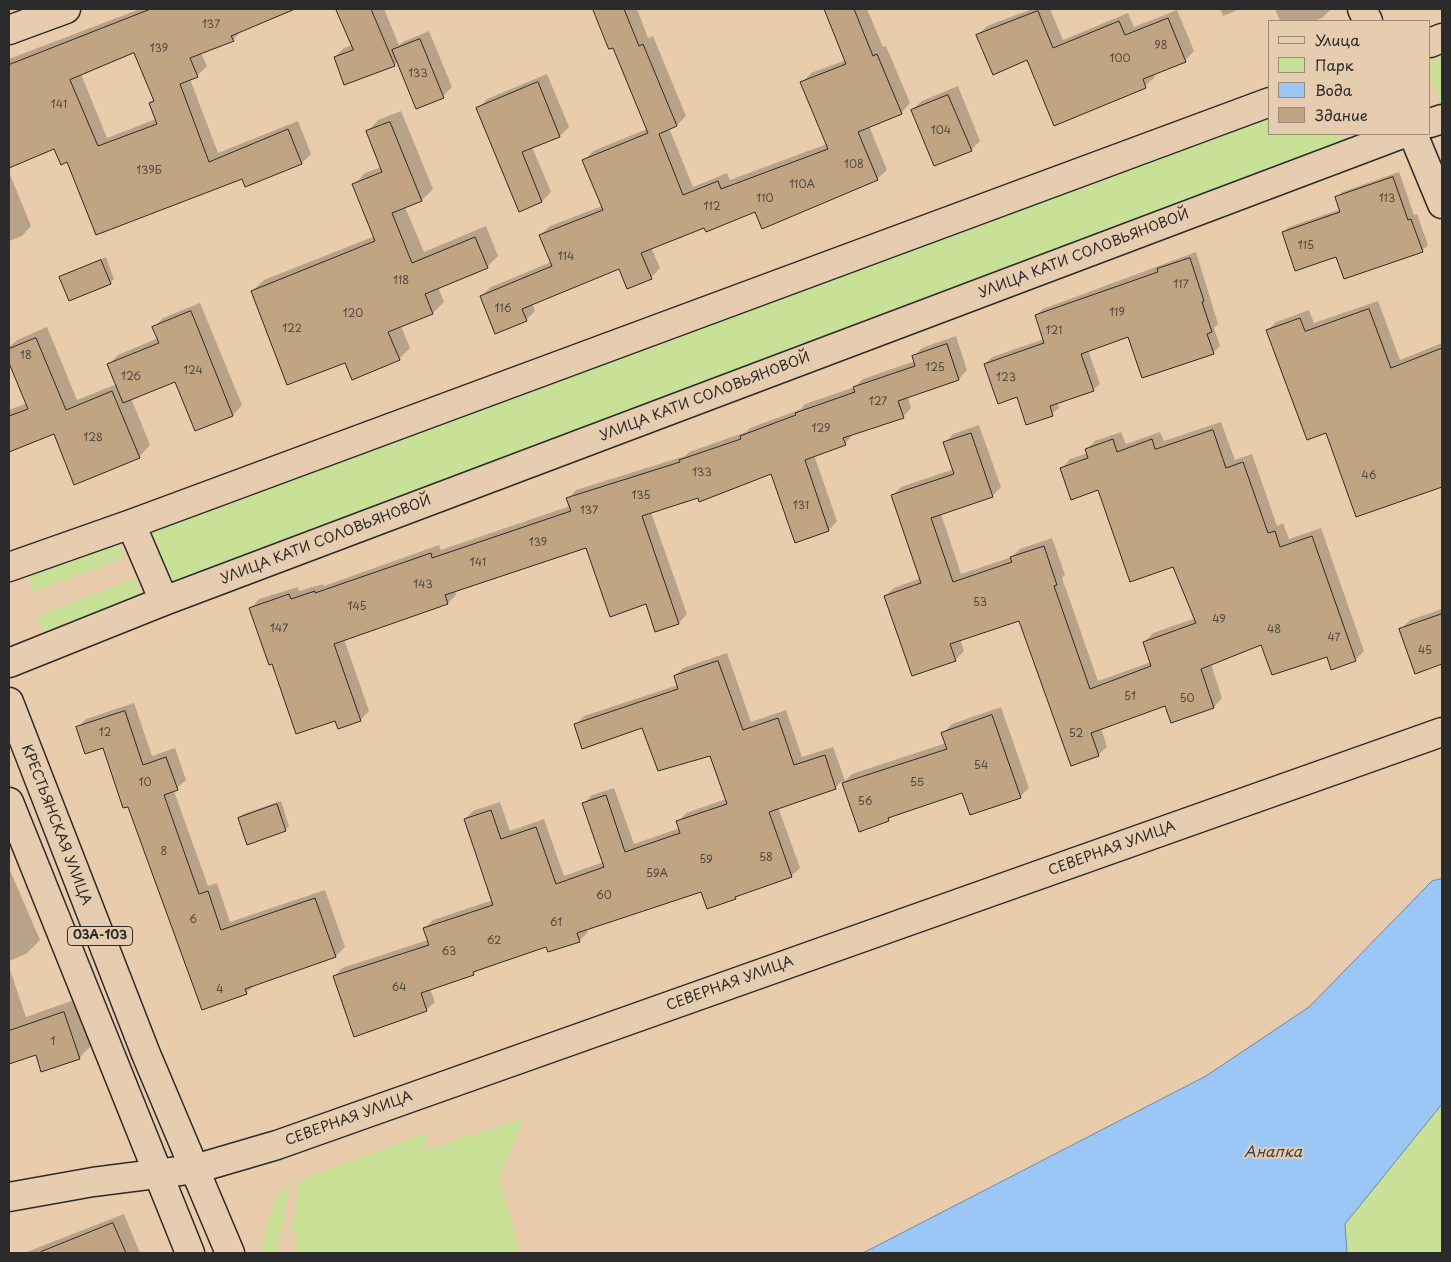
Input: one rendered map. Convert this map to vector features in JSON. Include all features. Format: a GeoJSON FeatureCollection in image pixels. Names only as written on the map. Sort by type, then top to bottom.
{"type":"FeatureCollection","features":[{"type":"Feature","properties":{"kind":"street"},"geometry":{"type":"LineString","coordinates":[[9,30],[37,14],[66,9]]}},
{"type":"Feature","properties":{"kind":"street"},"geometry":{"type":"LineString","coordinates":[[9,567],[131,524],[1268,103]]}},
{"type":"Feature","properties":{"kind":"street","name":"УЛИЦА КАТИ СОЛОВЬЯНОВОЙ"},"geometry":{"type":"LineString","coordinates":[[9,663],[164,601],[1399,135]]}},
{"type":"Feature","properties":{"kind":"street"},"geometry":{"type":"LineString","coordinates":[[1413,135],[1442,204]]}},
{"type":"Feature","properties":{"kind":"street"},"geometry":{"type":"LineString","coordinates":[[131,524],[164,601]]}},
{"type":"Feature","properties":{"kind":"street","name":"КРЕСТЬЯНСКАЯ УЛИЦА"},"geometry":{"type":"LineString","coordinates":[[9,702],[146,1054],[195,1169]]}},
{"type":"Feature","properties":{"kind":"street","name":"СЕВЕРНАЯ УЛИЦА"},"geometry":{"type":"LineString","coordinates":[[9,1197],[93,1182],[195,1169],[277,1145],[1442,732]]}},
{"type":"Feature","properties":{"kind":"street","name":"03А-103"},"geometry":{"type":"LineString","coordinates":[[9,802],[190,1253]]}},
{"type":"Feature","properties":{"kind":"street","name":"03А-103"},"geometry":{"type":"LineString","coordinates":[[195,1169],[230,1253]]}},
{"type":"Feature","properties":{"kind":"green space"},"geometry":{"type":"Polygon","coordinates":[[[1442,56],[1442,108],[1431,80],[1431,60],[1442,56]]]}},
{"type":"Feature","properties":{"kind":"green space"},"geometry":{"type":"Polygon","coordinates":[[[1268,112],[1268,135],[1339,135],[1343,146],[170,589],[149,530],[1268,112]]]}},
{"type":"Feature","properties":{"kind":"green space"},"geometry":{"type":"Polygon","coordinates":[[[116,540],[124,558],[33,592],[26,573],[116,540]]]}},
{"type":"Feature","properties":{"kind":"green space"},"geometry":{"type":"Polygon","coordinates":[[[134,579],[141,597],[44,634],[37,616],[134,579]]]}},
{"type":"Feature","properties":{"kind":"green space"},"geometry":{"type":"Polygon","coordinates":[[[1442,1104],[1442,1253],[1347,1253],[1345,1224],[1442,1104]]]}},
{"type":"Feature","properties":{"kind":"green space"},"geometry":{"type":"Polygon","coordinates":[[[524,1118],[499,1177],[520,1253],[297,1253],[298,1235],[291,1233],[299,1184],[303,1179],[429,1132],[425,1150],[524,1118]]]}},
{"type":"Feature","properties":{"kind":"green space"},"geometry":{"type":"Polygon","coordinates":[[[290,1184],[277,1253],[261,1253],[272,1206],[277,1197],[290,1184]]]}},
{"type":"Feature","properties":{"kind":"water","name":"Анапка"},"geometry":{"type":"Polygon","coordinates":[[[1442,879],[1442,1104],[1345,1224],[1347,1253],[863,1253],[1206,1076],[1309,1007],[1432,881],[1442,879]]]}},
{"type":"Feature","properties":{"kind":"building"},"geometry":{"type":"Polygon","coordinates":[[[151,9],[295,9],[231,36],[234,41],[190,58],[198,77],[180,84],[209,162],[288,129],[302,164],[245,187],[242,179],[96,235],[67,162],[61,165],[54,149],[9,168],[9,65],[151,9]],[[134,53],[70,80],[98,146],[157,124],[149,103],[154,101],[134,53]]]}},
{"type":"Feature","properties":{"kind":"building"},"geometry":{"type":"Polygon","coordinates":[[[336,9],[371,9],[395,66],[344,85],[334,57],[353,50],[336,9]]]}},
{"type":"Feature","properties":{"kind":"building"},"geometry":{"type":"Polygon","coordinates":[[[593,9],[624,9],[639,46],[643,44],[677,126],[659,134],[683,195],[718,181],[721,189],[828,149],[800,82],[846,64],[824,9],[854,9],[873,56],[877,54],[902,114],[858,132],[878,180],[762,229],[755,212],[706,232],[704,228],[641,253],[652,279],[627,289],[619,269],[522,309],[527,321],[495,334],[480,296],[552,266],[539,235],[603,210],[582,160],[648,133],[613,48],[609,49],[593,9]]]}},
{"type":"Feature","properties":{"kind":"building"},"geometry":{"type":"Polygon","coordinates":[[[1038,11],[1053,48],[1119,21],[1125,35],[1168,18],[1186,62],[1143,79],[1146,88],[1054,126],[1027,60],[993,75],[976,35],[1038,11]]]}},
{"type":"Feature","properties":{"kind":"building"},"geometry":{"type":"Polygon","coordinates":[[[420,39],[444,98],[416,109],[392,50],[420,39]]]}},
{"type":"Feature","properties":{"kind":"building"},"geometry":{"type":"Polygon","coordinates":[[[538,82],[560,137],[522,152],[542,202],[519,212],[476,108],[538,82]]]}},
{"type":"Feature","properties":{"kind":"building"},"geometry":{"type":"Polygon","coordinates":[[[948,95],[972,151],[934,166],[911,110],[948,95]]]}},
{"type":"Feature","properties":{"kind":"building"},"geometry":{"type":"Polygon","coordinates":[[[390,122],[422,201],[392,213],[412,263],[475,237],[488,268],[425,294],[433,314],[388,332],[400,360],[352,380],[345,363],[287,385],[251,291],[375,241],[352,184],[382,172],[366,131],[390,122]]]}},
{"type":"Feature","properties":{"kind":"building"},"geometry":{"type":"Polygon","coordinates":[[[1393,177],[1408,220],[1411,219],[1423,252],[1344,279],[1336,257],[1295,271],[1282,232],[1340,212],[1335,197],[1393,177]]]}},
{"type":"Feature","properties":{"kind":"building"},"geometry":{"type":"Polygon","coordinates":[[[1190,258],[1212,332],[1207,334],[1214,354],[1142,378],[1128,337],[1081,354],[1094,391],[1050,406],[1053,416],[1026,425],[1017,397],[998,404],[984,364],[1044,343],[1035,315],[1158,272],[1157,269],[1190,258]]]}},
{"type":"Feature","properties":{"kind":"building"},"geometry":{"type":"Polygon","coordinates":[[[101,260],[111,284],[69,301],[59,277],[101,260]]]}},
{"type":"Feature","properties":{"kind":"building"},"geometry":{"type":"Polygon","coordinates":[[[1369,309],[1391,368],[1442,348],[1442,487],[1356,517],[1326,433],[1307,440],[1266,330],[1300,318],[1305,331],[1369,309]]]}},
{"type":"Feature","properties":{"kind":"building"},"geometry":{"type":"Polygon","coordinates":[[[191,311],[233,416],[195,431],[175,382],[123,403],[107,364],[159,343],[152,327],[191,311]]]}},
{"type":"Feature","properties":{"kind":"building"},"geometry":{"type":"Polygon","coordinates":[[[36,338],[66,410],[112,391],[140,458],[74,485],[54,434],[9,452],[9,416],[28,409],[9,363],[9,349],[36,338]]]}},
{"type":"Feature","properties":{"kind":"building"},"geometry":{"type":"Polygon","coordinates":[[[947,344],[959,380],[898,401],[904,418],[843,438],[846,445],[805,460],[829,531],[795,543],[771,474],[699,502],[698,498],[642,516],[679,624],[655,632],[646,604],[610,617],[586,548],[445,595],[448,604],[334,644],[361,721],[338,729],[335,721],[296,734],[272,664],[269,665],[249,608],[289,594],[291,599],[315,591],[315,593],[431,553],[432,558],[571,511],[566,498],[680,462],[679,460],[741,439],[740,436],[796,415],[795,413],[855,392],[853,387],[915,366],[912,356],[947,344]]]}},
{"type":"Feature","properties":{"kind":"building"},"geometry":{"type":"Polygon","coordinates":[[[1213,430],[1226,468],[1243,462],[1268,533],[1275,531],[1280,547],[1312,536],[1356,661],[1331,670],[1327,657],[1272,675],[1261,645],[1201,669],[1214,708],[1171,723],[1165,706],[1091,733],[1099,756],[1071,766],[1019,621],[950,644],[956,661],[912,676],[884,596],[921,583],[891,495],[954,474],[943,442],[971,433],[993,497],[931,518],[953,582],[1012,562],[1010,557],[1044,546],[1057,585],[1054,586],[1090,689],[1151,666],[1143,642],[1196,623],[1173,567],[1130,582],[1098,490],[1071,500],[1060,468],[1088,458],[1085,449],[1113,439],[1117,452],[1152,439],[1155,449],[1213,430]]]}},
{"type":"Feature","properties":{"kind":"building"},"geometry":{"type":"Polygon","coordinates":[[[1442,614],[1442,664],[1415,674],[1399,629],[1442,614]]]}},
{"type":"Feature","properties":{"kind":"building"},"geometry":{"type":"Polygon","coordinates":[[[718,661],[743,730],[778,718],[794,765],[825,755],[836,789],[769,812],[792,877],[707,909],[701,892],[577,933],[580,942],[548,952],[546,947],[473,972],[474,975],[421,993],[427,1011],[354,1037],[333,976],[429,945],[423,928],[493,905],[464,819],[491,810],[501,839],[536,827],[556,884],[604,867],[582,803],[606,795],[625,852],[680,833],[676,821],[727,804],[710,756],[658,771],[642,728],[582,749],[574,724],[678,689],[674,676],[718,661]]]}},
{"type":"Feature","properties":{"kind":"building"},"geometry":{"type":"Polygon","coordinates":[[[125,711],[143,765],[166,757],[178,790],[164,795],[199,894],[208,891],[221,930],[315,898],[336,957],[245,989],[247,994],[202,1010],[128,807],[123,808],[103,748],[85,754],[76,727],[125,711]]]}},
{"type":"Feature","properties":{"kind":"building"},"geometry":{"type":"Polygon","coordinates":[[[992,715],[1021,798],[970,815],[962,793],[888,818],[889,821],[859,832],[842,783],[947,749],[941,733],[992,715]]]}},
{"type":"Feature","properties":{"kind":"building"},"geometry":{"type":"Polygon","coordinates":[[[277,804],[286,831],[247,845],[238,818],[277,804]]]}},
{"type":"Feature","properties":{"kind":"building"},"geometry":{"type":"Polygon","coordinates":[[[64,1012],[80,1059],[41,1072],[36,1055],[9,1064],[9,1031],[64,1012]]]}},
{"type":"Feature","properties":{"kind":"building"},"geometry":{"type":"Polygon","coordinates":[[[113,1223],[126,1253],[41,1253],[41,1252],[113,1223]]]}}]}
